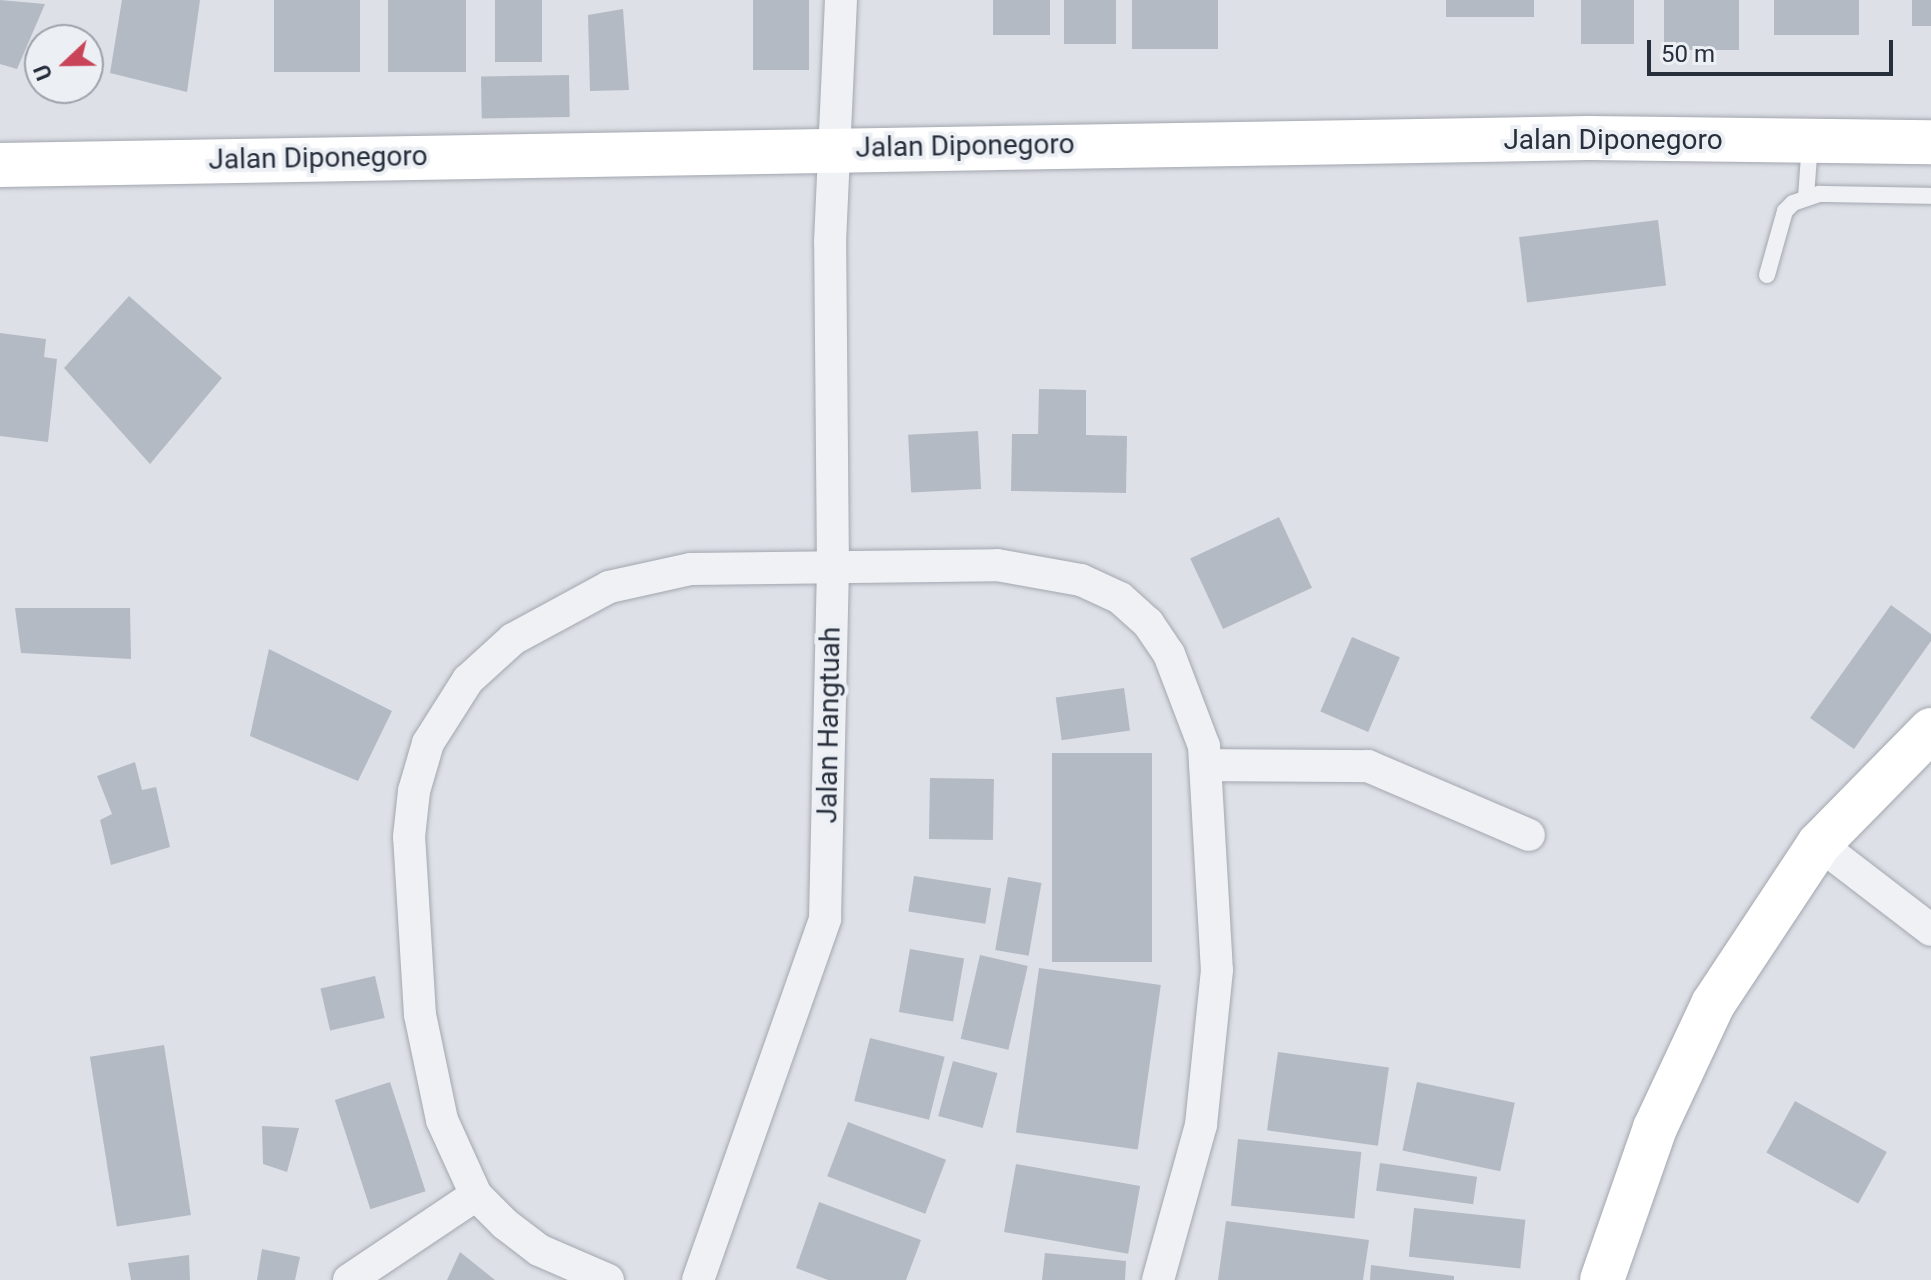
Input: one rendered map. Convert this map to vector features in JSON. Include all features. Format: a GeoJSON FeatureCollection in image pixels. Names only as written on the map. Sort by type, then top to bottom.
{"type":"FeatureCollection","features":[{"type":"Feature","properties":{"kind":"street","name":"Jalan Hangtuah"},"geometry":{"type":"LineString","coordinates":[[698,1280],[825,919],[833,570],[830,242],[838,148],[841,0]]}},
{"type":"Feature","properties":{"kind":"street","name":"Jalan Diponegoro"},"geometry":{"type":"LineString","coordinates":[[0,165],[838,148],[1589,138],[1931,142]]}},
{"type":"Feature","properties":{"kind":"street"},"geometry":{"type":"LineString","coordinates":[[608,1280],[539,1250],[476,1195],[442,1120],[420,1015],[409,837],[414,791],[428,743],[468,680],[513,639],[609,587],[691,569],[1037,568],[1120,598],[1148,623],[1169,654],[1204,746],[1217,970],[1201,1125],[1158,1280]]}},
{"type":"Feature","properties":{"kind":"street"},"geometry":{"type":"LineString","coordinates":[[1602,1280],[1682,1066],[1753,938],[1819,844],[1931,730]]}},
{"type":"Feature","properties":{"kind":"street"},"geometry":{"type":"LineString","coordinates":[[1205,765],[1368,766],[1529,835]]}},
{"type":"Feature","properties":{"kind":"street"},"geometry":{"type":"LineString","coordinates":[[1819,844],[1931,930]]}},
{"type":"Feature","properties":{"kind":"street"},"geometry":{"type":"LineString","coordinates":[[349,1280],[476,1195]]}},
{"type":"Feature","properties":{"kind":"lane"},"geometry":{"type":"LineString","coordinates":[[1806,197],[1810,141]]}},
{"type":"Feature","properties":{"kind":"lane"},"geometry":{"type":"LineString","coordinates":[[1767,275],[1785,211],[1806,197],[1931,196]]}},
{"type":"Feature","properties":{"kind":"building"},"geometry":{"type":"Polygon","coordinates":[[[0,0],[45,4],[36,24],[24,24],[24,53],[17,69],[0,64],[0,0]]]}},
{"type":"Feature","properties":{"kind":"building"},"geometry":{"type":"Polygon","coordinates":[[[122,0],[200,0],[187,92],[110,73],[122,0]]]}},
{"type":"Feature","properties":{"kind":"building"},"geometry":{"type":"Polygon","coordinates":[[[274,0],[360,0],[360,72],[274,72],[274,0]]]}},
{"type":"Feature","properties":{"kind":"building"},"geometry":{"type":"Polygon","coordinates":[[[388,0],[466,0],[466,72],[388,72],[388,0]]]}},
{"type":"Feature","properties":{"kind":"building"},"geometry":{"type":"Polygon","coordinates":[[[495,0],[542,0],[542,62],[495,62],[495,0]]]}},
{"type":"Feature","properties":{"kind":"building"},"geometry":{"type":"Polygon","coordinates":[[[753,0],[809,0],[809,70],[753,70],[753,0]]]}},
{"type":"Feature","properties":{"kind":"building"},"geometry":{"type":"Polygon","coordinates":[[[993,0],[1050,0],[1050,35],[993,35],[993,0]]]}},
{"type":"Feature","properties":{"kind":"building"},"geometry":{"type":"Polygon","coordinates":[[[1064,0],[1116,0],[1116,44],[1064,44],[1064,0]]]}},
{"type":"Feature","properties":{"kind":"building"},"geometry":{"type":"Polygon","coordinates":[[[1132,0],[1218,0],[1218,49],[1132,49],[1132,0]]]}},
{"type":"Feature","properties":{"kind":"building"},"geometry":{"type":"Polygon","coordinates":[[[1446,0],[1534,0],[1534,17],[1446,17],[1446,0]]]}},
{"type":"Feature","properties":{"kind":"building"},"geometry":{"type":"Polygon","coordinates":[[[1581,0],[1634,0],[1634,44],[1581,44],[1581,0]]]}},
{"type":"Feature","properties":{"kind":"building"},"geometry":{"type":"Polygon","coordinates":[[[1664,0],[1739,0],[1739,50],[1664,50],[1664,0]]]}},
{"type":"Feature","properties":{"kind":"building"},"geometry":{"type":"Polygon","coordinates":[[[1774,0],[1859,0],[1859,35],[1774,35],[1774,0]]]}},
{"type":"Feature","properties":{"kind":"building"},"geometry":{"type":"Polygon","coordinates":[[[1912,0],[1931,0],[1931,26],[1912,26],[1912,0]]]}},
{"type":"Feature","properties":{"kind":"building"},"geometry":{"type":"Polygon","coordinates":[[[623,9],[629,90],[590,91],[588,15],[623,9]]]}},
{"type":"Feature","properties":{"kind":"building"},"geometry":{"type":"Polygon","coordinates":[[[569,75],[570,117],[482,119],[481,77],[569,75]]]}},
{"type":"Feature","properties":{"kind":"building"},"geometry":{"type":"Polygon","coordinates":[[[1658,220],[1666,286],[1527,303],[1519,237],[1658,220]]]}},
{"type":"Feature","properties":{"kind":"building"},"geometry":{"type":"Polygon","coordinates":[[[129,296],[222,378],[150,464],[64,368],[129,296]]]}},
{"type":"Feature","properties":{"kind":"building"},"geometry":{"type":"Polygon","coordinates":[[[0,333],[46,339],[44,357],[57,359],[48,442],[0,436],[0,333]]]}},
{"type":"Feature","properties":{"kind":"building"},"geometry":{"type":"Polygon","coordinates":[[[1039,389],[1086,390],[1086,435],[1127,436],[1126,493],[1011,491],[1012,434],[1038,434],[1039,389]]]}},
{"type":"Feature","properties":{"kind":"building"},"geometry":{"type":"Polygon","coordinates":[[[978,431],[981,489],[911,493],[908,435],[978,431]]]}},
{"type":"Feature","properties":{"kind":"building"},"geometry":{"type":"Polygon","coordinates":[[[1279,517],[1312,588],[1223,629],[1190,558],[1279,517]]]}},
{"type":"Feature","properties":{"kind":"building"},"geometry":{"type":"Polygon","coordinates":[[[1891,605],[1931,634],[1931,641],[1854,749],[1810,718],[1891,605]]]}},
{"type":"Feature","properties":{"kind":"building"},"geometry":{"type":"Polygon","coordinates":[[[15,608],[130,608],[131,659],[21,653],[15,608]]]}},
{"type":"Feature","properties":{"kind":"building"},"geometry":{"type":"Polygon","coordinates":[[[1352,637],[1400,657],[1368,732],[1320,712],[1352,637]]]}},
{"type":"Feature","properties":{"kind":"building"},"geometry":{"type":"Polygon","coordinates":[[[269,649],[392,711],[358,781],[250,736],[269,649]]]}},
{"type":"Feature","properties":{"kind":"building"},"geometry":{"type":"Polygon","coordinates":[[[1124,688],[1130,731],[1062,740],[1056,698],[1124,688]]]}},
{"type":"Feature","properties":{"kind":"building"},"geometry":{"type":"Polygon","coordinates":[[[1052,753],[1152,753],[1152,962],[1052,962],[1052,753]]]}},
{"type":"Feature","properties":{"kind":"building"},"geometry":{"type":"Polygon","coordinates":[[[135,762],[142,790],[156,787],[170,847],[111,865],[100,820],[112,814],[97,776],[135,762]]]}},
{"type":"Feature","properties":{"kind":"building"},"geometry":{"type":"Polygon","coordinates":[[[930,778],[994,779],[993,840],[929,839],[930,778]]]}},
{"type":"Feature","properties":{"kind":"building"},"geometry":{"type":"Polygon","coordinates":[[[914,876],[991,888],[985,924],[908,912],[914,876]]]}},
{"type":"Feature","properties":{"kind":"building"},"geometry":{"type":"Polygon","coordinates":[[[1008,877],[1041,883],[1029,956],[995,950],[1008,877]]]}},
{"type":"Feature","properties":{"kind":"building"},"geometry":{"type":"Polygon","coordinates":[[[910,949],[964,959],[953,1022],[899,1012],[910,949]]]}},
{"type":"Feature","properties":{"kind":"building"},"geometry":{"type":"Polygon","coordinates":[[[980,955],[1028,966],[1008,1050],[961,1039],[980,955]]]}},
{"type":"Feature","properties":{"kind":"building"},"geometry":{"type":"Polygon","coordinates":[[[1039,968],[1161,985],[1138,1150],[1016,1132],[1039,968]]]}},
{"type":"Feature","properties":{"kind":"building"},"geometry":{"type":"Polygon","coordinates":[[[375,976],[385,1018],[330,1030],[320,989],[375,976]]]}},
{"type":"Feature","properties":{"kind":"building"},"geometry":{"type":"Polygon","coordinates":[[[870,1038],[945,1057],[929,1120],[854,1101],[870,1038]]]}},
{"type":"Feature","properties":{"kind":"building"},"geometry":{"type":"Polygon","coordinates":[[[164,1045],[191,1215],[117,1227],[90,1057],[164,1045]]]}},
{"type":"Feature","properties":{"kind":"building"},"geometry":{"type":"Polygon","coordinates":[[[1278,1052],[1389,1068],[1378,1146],[1267,1130],[1278,1052]]]}},
{"type":"Feature","properties":{"kind":"building"},"geometry":{"type":"Polygon","coordinates":[[[953,1061],[997,1073],[983,1128],[938,1116],[953,1061]]]}},
{"type":"Feature","properties":{"kind":"building"},"geometry":{"type":"Polygon","coordinates":[[[390,1082],[426,1191],[370,1209],[335,1100],[390,1082]]]}},
{"type":"Feature","properties":{"kind":"building"},"geometry":{"type":"Polygon","coordinates":[[[1417,1082],[1515,1103],[1500,1171],[1402,1150],[1417,1082]]]}},
{"type":"Feature","properties":{"kind":"building"},"geometry":{"type":"Polygon","coordinates":[[[1795,1101],[1887,1152],[1858,1204],[1766,1153],[1795,1101]]]}},
{"type":"Feature","properties":{"kind":"building"},"geometry":{"type":"Polygon","coordinates":[[[848,1122],[946,1160],[925,1214],[827,1176],[848,1122]]]}},
{"type":"Feature","properties":{"kind":"building"},"geometry":{"type":"Polygon","coordinates":[[[262,1126],[299,1128],[287,1172],[263,1164],[262,1126]]]}},
{"type":"Feature","properties":{"kind":"building"},"geometry":{"type":"Polygon","coordinates":[[[1238,1139],[1361,1152],[1354,1219],[1231,1206],[1238,1139]]]}},
{"type":"Feature","properties":{"kind":"building"},"geometry":{"type":"Polygon","coordinates":[[[1380,1163],[1477,1177],[1473,1204],[1376,1191],[1380,1163]]]}},
{"type":"Feature","properties":{"kind":"building"},"geometry":{"type":"Polygon","coordinates":[[[1016,1164],[1140,1186],[1128,1254],[1004,1232],[1016,1164]]]}},
{"type":"Feature","properties":{"kind":"building"},"geometry":{"type":"Polygon","coordinates":[[[819,1202],[921,1240],[906,1280],[828,1280],[796,1268],[819,1202]]]}},
{"type":"Feature","properties":{"kind":"building"},"geometry":{"type":"Polygon","coordinates":[[[1414,1208],[1525,1220],[1520,1268],[1409,1257],[1414,1208]]]}},
{"type":"Feature","properties":{"kind":"building"},"geometry":{"type":"Polygon","coordinates":[[[1226,1221],[1369,1240],[1363,1280],[1218,1280],[1226,1221]]]}},
{"type":"Feature","properties":{"kind":"building"},"geometry":{"type":"Polygon","coordinates":[[[262,1249],[300,1257],[295,1280],[257,1280],[262,1249]]]}},
{"type":"Feature","properties":{"kind":"building"},"geometry":{"type":"Polygon","coordinates":[[[460,1252],[495,1280],[447,1280],[460,1252]]]}},
{"type":"Feature","properties":{"kind":"building"},"geometry":{"type":"Polygon","coordinates":[[[1045,1253],[1126,1261],[1125,1280],[1042,1280],[1045,1253]]]}},
{"type":"Feature","properties":{"kind":"building"},"geometry":{"type":"Polygon","coordinates":[[[189,1255],[190,1280],[131,1280],[128,1263],[189,1255]]]}},
{"type":"Feature","properties":{"kind":"building"},"geometry":{"type":"Polygon","coordinates":[[[1371,1265],[1454,1276],[1454,1280],[1370,1280],[1371,1265]]]}}]}
